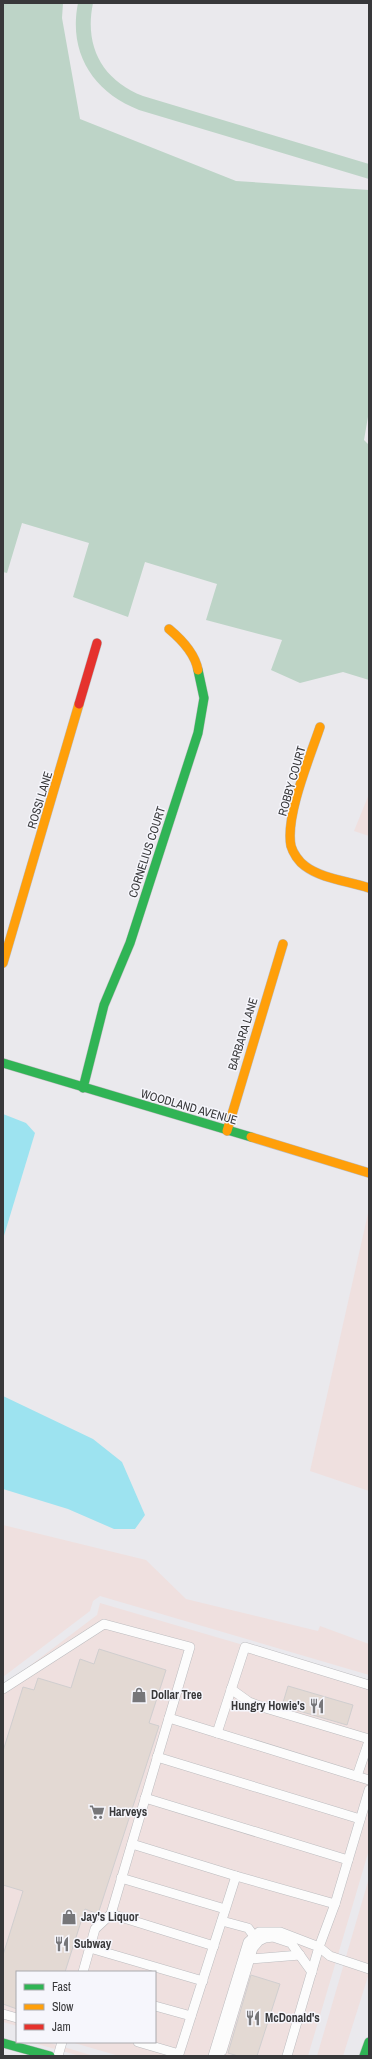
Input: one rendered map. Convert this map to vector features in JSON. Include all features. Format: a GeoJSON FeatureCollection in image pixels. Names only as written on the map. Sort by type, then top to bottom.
{"type":"FeatureCollection","features":[{"type":"Feature","properties":{"kind":"street","name":"CORNELIUS COURT"},"geometry":{"type":"LineString","coordinates":[[83,1088],[104,1005],[130,943],[198,734],[204,698],[197,665],[181,639],[169,629]]}},
{"type":"Feature","properties":{"kind":"street","name":"ROSSI LANE"},"geometry":{"type":"LineString","coordinates":[[3,963],[97,643]]}},
{"type":"Feature","properties":{"kind":"street","name":"ROBBY COURT"},"geometry":{"type":"LineString","coordinates":[[320,727],[298,795],[292,824],[291,845],[295,854],[305,866],[369,888]]}},
{"type":"Feature","properties":{"kind":"street","name":"BARBARA LANE"},"geometry":{"type":"LineString","coordinates":[[227,1130],[283,944]]}},
{"type":"Feature","properties":{"kind":"street","name":"WOODLAND AVENUE"},"geometry":{"type":"LineString","coordinates":[[3,1063],[369,1173]]}},
{"type":"Feature","properties":{"kind":"street"},"geometry":{"type":"LineString","coordinates":[[3,2042],[50,2056]]}},
{"type":"Feature","properties":{"kind":"street"},"geometry":{"type":"LineString","coordinates":[[364,2056],[369,2042]]}},
{"type":"Feature","properties":{"kind":"lane"},"geometry":{"type":"LineString","coordinates":[[3,1689],[104,1624],[190,1647],[111,1914],[95,1930],[83,1971]]}},
{"type":"Feature","properties":{"kind":"lane"},"geometry":{"type":"LineString","coordinates":[[217,1733],[245,1647],[369,1685]]}},
{"type":"Feature","properties":{"kind":"lane"},"geometry":{"type":"LineString","coordinates":[[231,1689],[249,1702],[262,1707],[369,1740],[358,1776]]}},
{"type":"Feature","properties":{"kind":"lane"},"geometry":{"type":"LineString","coordinates":[[169,1718],[369,1780]]}},
{"type":"Feature","properties":{"kind":"lane"},"geometry":{"type":"LineString","coordinates":[[157,1757],[360,1819]]}},
{"type":"Feature","properties":{"kind":"lane"},"geometry":{"type":"LineString","coordinates":[[287,2056],[319,1947],[335,1904],[369,1790]]}},
{"type":"Feature","properties":{"kind":"lane"},"geometry":{"type":"LineString","coordinates":[[145,1798],[348,1860]]}},
{"type":"Feature","properties":{"kind":"lane"},"geometry":{"type":"LineString","coordinates":[[132,1844],[236,1876],[335,1904]]}},
{"type":"Feature","properties":{"kind":"lane"},"geometry":{"type":"LineString","coordinates":[[142,2043],[180,2054],[236,1876]]}},
{"type":"Feature","properties":{"kind":"lane"},"geometry":{"type":"LineString","coordinates":[[122,1878],[225,1909]]}},
{"type":"Feature","properties":{"kind":"lane"},"geometry":{"type":"LineString","coordinates":[[111,1914],[214,1946]]}},
{"type":"Feature","properties":{"kind":"lane"},"geometry":{"type":"LineString","coordinates":[[222,1921],[248,1928],[254,1936]]}},
{"type":"Feature","properties":{"kind":"lane"},"geometry":{"type":"LineString","coordinates":[[213,2056],[248,1942],[259,1932],[280,1932],[319,1947],[330,1956],[369,1969]]}},
{"type":"Feature","properties":{"kind":"lane"},"geometry":{"type":"LineString","coordinates":[[213,2056],[222,2051],[253,1948],[259,1941],[265,1938],[274,1937],[291,1943],[312,1972]]}},
{"type":"Feature","properties":{"kind":"lane"},"geometry":{"type":"LineString","coordinates":[[90,1948],[202,1981]]}},
{"type":"Feature","properties":{"kind":"lane"},"geometry":{"type":"LineString","coordinates":[[250,1959],[300,1955]]}},
{"type":"Feature","properties":{"kind":"lane"},"geometry":{"type":"LineString","coordinates":[[156,2006],[192,2016]]}},
{"type":"Feature","properties":{"kind":"lane"},"geometry":{"type":"LineString","coordinates":[[3,2014],[16,2018]]}},
{"type":"Feature","properties":{"kind":"lane"},"geometry":{"type":"LineString","coordinates":[[58,2056],[62,2043]]}},
{"type":"Feature","properties":{"kind":"shaded area"},"geometry":{"type":"Polygon","coordinates":[[[369,794],[369,836],[354,831],[369,794]]]}},
{"type":"Feature","properties":{"kind":"shaded area"},"geometry":{"type":"Polygon","coordinates":[[[369,1209],[369,1491],[310,1471],[369,1209]]]}},
{"type":"Feature","properties":{"kind":"shaded area"},"geometry":{"type":"Polygon","coordinates":[[[3,1525],[146,1560],[186,1599],[318,1631],[320,1626],[369,1644],[369,1675],[100,1596],[93,1601],[90,1611],[3,1677],[3,1525]]]}},
{"type":"Feature","properties":{"kind":"shaded area"},"geometry":{"type":"Polygon","coordinates":[[[100,1603],[369,1682],[369,1850],[308,2056],[119,2056],[74,2043],[156,2043],[156,1971],[16,1971],[16,2026],[3,2022],[3,1686],[97,1615],[100,1603]]]}},
{"type":"Feature","properties":{"kind":"shaded area"},"geometry":{"type":"Polygon","coordinates":[[[369,1878],[369,1973],[343,2056],[317,2056],[369,1878]]]}},
{"type":"Feature","properties":{"kind":"shaded area"},"geometry":{"type":"Polygon","coordinates":[[[34,2043],[50,2043],[94,2056],[80,2056],[34,2043]]]}},
{"type":"Feature","properties":{"kind":"green space"},"geometry":{"type":"Polygon","coordinates":[[[3,3],[63,3],[62,18],[80,119],[236,181],[369,190],[369,411],[364,440],[369,445],[369,680],[343,672],[300,683],[271,670],[282,640],[206,620],[217,584],[145,562],[128,617],[73,597],[89,543],[22,523],[7,573],[3,572],[3,3]]]}},
{"type":"Feature","properties":{"kind":"green space"},"geometry":{"type":"Polygon","coordinates":[[[78,3],[93,3],[91,33],[99,60],[117,81],[129,89],[143,96],[369,164],[369,179],[139,110],[123,102],[109,93],[97,81],[81,54],[77,38],[76,21],[78,3]]]}},
{"type":"Feature","properties":{"kind":"water"},"geometry":{"type":"Polygon","coordinates":[[[3,1114],[26,1123],[35,1133],[3,1239],[3,1114]]]}},
{"type":"Feature","properties":{"kind":"water"},"geometry":{"type":"Polygon","coordinates":[[[3,1396],[93,1439],[122,1462],[145,1515],[135,1529],[114,1529],[68,1509],[3,1489],[3,1396]]]}},
{"type":"Feature","properties":{"kind":"building"},"geometry":{"type":"Polygon","coordinates":[[[99,1649],[166,1670],[149,1723],[159,1726],[98,1914],[85,1909],[65,1971],[16,1971],[16,2009],[3,2004],[3,1955],[23,1891],[3,1885],[3,1751],[23,1687],[34,1690],[38,1678],[71,1688],[80,1659],[94,1664],[99,1649]]]}},
{"type":"Feature","properties":{"kind":"building","name":"Hungry Howie's"},"geometry":{"type":"Polygon","coordinates":[[[288,1686],[353,1705],[347,1725],[282,1706],[288,1686]]]}},
{"type":"Feature","properties":{"kind":"building","name":"McDonald's"},"geometry":{"type":"Polygon","coordinates":[[[251,1975],[280,1984],[257,2056],[238,2056],[228,2053],[251,1975]]]}},
{"type":"Feature","properties":{"kind":"traffic: fast"},"geometry":{"type":"LineString","coordinates":[[83,1088],[104,1005],[130,943],[198,733],[204,698],[198,670]]}},
{"type":"Feature","properties":{"kind":"traffic: fast"},"geometry":{"type":"LineString","coordinates":[[3,1063],[251,1137]]}},
{"type":"Feature","properties":{"kind":"traffic: fast"},"geometry":{"type":"LineString","coordinates":[[364,2056],[369,2042]]}},
{"type":"Feature","properties":{"kind":"traffic: fast"},"geometry":{"type":"LineString","coordinates":[[3,2043],[50,2056]]}},
{"type":"Feature","properties":{"kind":"traffic: slow"},"geometry":{"type":"LineString","coordinates":[[169,629],[187,647],[194,658],[198,670]]}},
{"type":"Feature","properties":{"kind":"traffic: slow"},"geometry":{"type":"LineString","coordinates":[[3,963],[79,704]]}},
{"type":"Feature","properties":{"kind":"traffic: slow"},"geometry":{"type":"LineString","coordinates":[[320,727],[295,803],[290,834],[291,846],[298,860],[319,874],[369,888]]}},
{"type":"Feature","properties":{"kind":"traffic: slow"},"geometry":{"type":"LineString","coordinates":[[227,1131],[283,944]]}},
{"type":"Feature","properties":{"kind":"traffic: slow"},"geometry":{"type":"LineString","coordinates":[[251,1137],[369,1173]]}},
{"type":"Feature","properties":{"kind":"traffic: jam"},"geometry":{"type":"LineString","coordinates":[[79,704],[97,643]]}},
{"type":"Feature","properties":{"kind":"place","name":"Dollar Tree"},"geometry":{"type":"Point","coordinates":[139,1695]}},
{"type":"Feature","properties":{"kind":"place","name":"Hungry Howie's"},"geometry":{"type":"Point","coordinates":[317,1706]}},
{"type":"Feature","properties":{"kind":"place","name":"Harveys"},"geometry":{"type":"Point","coordinates":[97,1812]}},
{"type":"Feature","properties":{"kind":"place","name":"Jay's Liquor"},"geometry":{"type":"Point","coordinates":[69,1917]}},
{"type":"Feature","properties":{"kind":"place","name":"Subway"},"geometry":{"type":"Point","coordinates":[62,1944]}},
{"type":"Feature","properties":{"kind":"place","name":"McDonald's"},"geometry":{"type":"Point","coordinates":[253,2018]}}]}
